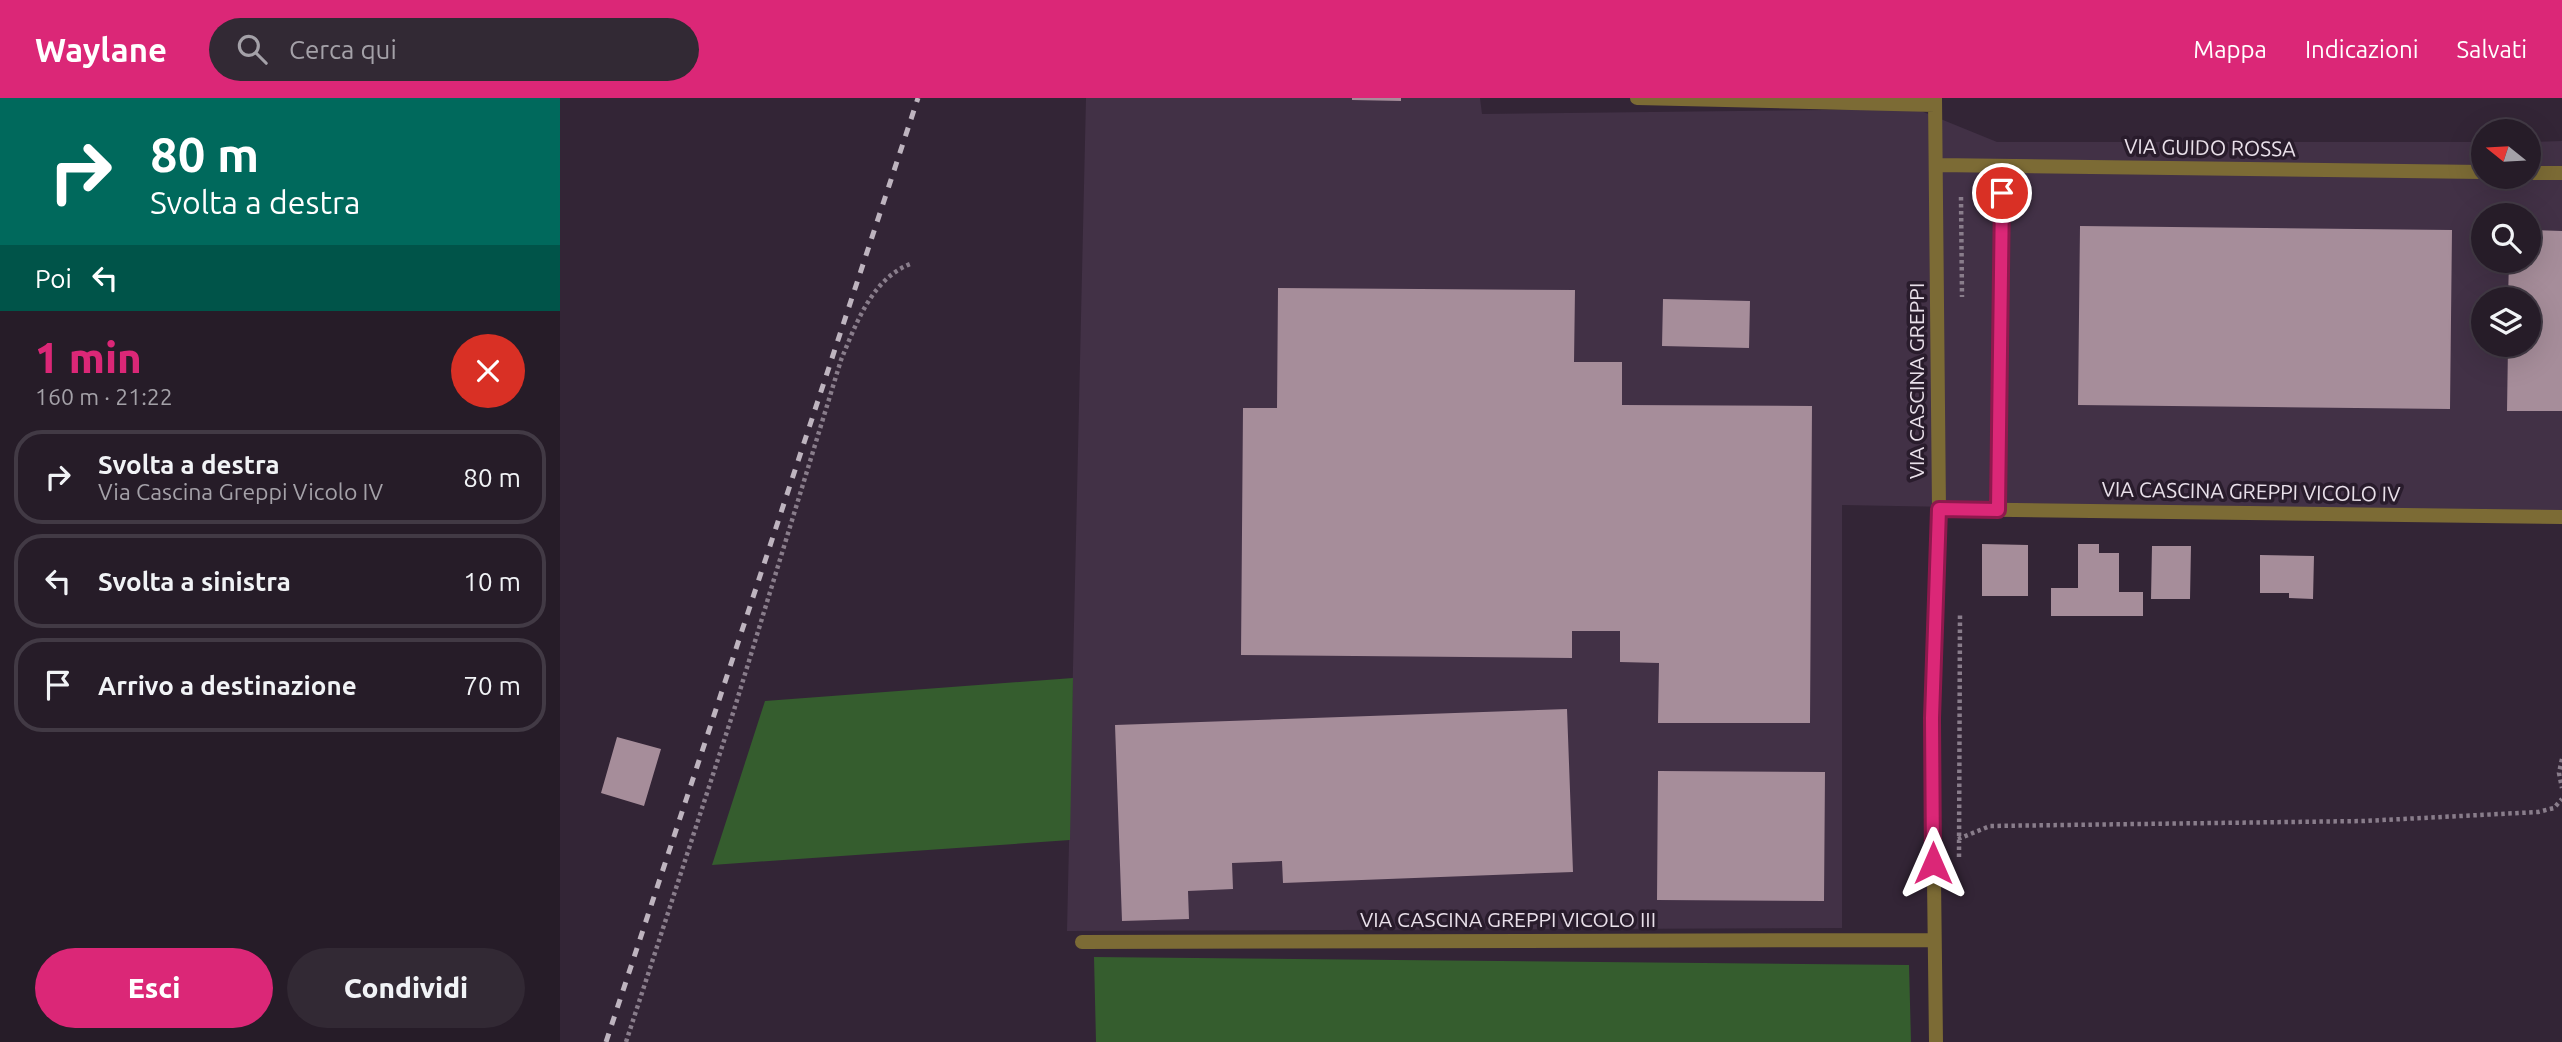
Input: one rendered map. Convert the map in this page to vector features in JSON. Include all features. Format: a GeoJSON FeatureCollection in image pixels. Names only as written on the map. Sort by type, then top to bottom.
{"type":"FeatureCollection","features":[{"type":"Feature","properties":{"kind":"street"},"geometry":{"type":"LineString","coordinates":[[1637,98],[1935,102]]}},
{"type":"Feature","properties":{"kind":"street","name":"VIA CASCINA GREPPI"},"geometry":{"type":"LineString","coordinates":[[1935,102],[1939,509],[1932,718],[1936,1042]]}},
{"type":"Feature","properties":{"kind":"street","name":"VIA GUIDO ROSSA"},"geometry":{"type":"LineString","coordinates":[[1937,165],[2471,172]]}},
{"type":"Feature","properties":{"kind":"street"},"geometry":{"type":"LineString","coordinates":[[1998,510],[2002,166]]}},
{"type":"Feature","properties":{"kind":"street"},"geometry":{"type":"LineString","coordinates":[[2541,173],[2562,173]]}},
{"type":"Feature","properties":{"kind":"street","name":"VIA CASCINA GREPPI VICOLO IV"},"geometry":{"type":"LineString","coordinates":[[1939,509],[2562,517]]}},
{"type":"Feature","properties":{"kind":"street","name":"VIA CASCINA GREPPI VICOLO III"},"geometry":{"type":"LineString","coordinates":[[1082,942],[1934,940]]}},
{"type":"Feature","properties":{"kind":"path"},"geometry":{"type":"LineString","coordinates":[[625,1042],[734,710],[841,360],[874,292],[898,268],[913,263]]}},
{"type":"Feature","properties":{"kind":"path"},"geometry":{"type":"LineString","coordinates":[[1959,866],[1960,611]]}},
{"type":"Feature","properties":{"kind":"path"},"geometry":{"type":"LineString","coordinates":[[2562,759],[2559,773],[2562,788]]}},
{"type":"Feature","properties":{"kind":"path"},"geometry":{"type":"LineString","coordinates":[[1933,837],[1959,839],[1990,826],[2364,821],[2538,812],[2554,808],[2562,799]]}},
{"type":"Feature","properties":{"kind":"shaded area"},"geometry":{"type":"Polygon","coordinates":[[[1086,98],[1480,98],[1482,114],[1916,109],[1997,142],[2471,142],[2471,189],[2541,189],[2541,142],[2562,141],[2562,518],[1842,505],[1842,928],[1067,931],[1086,98]]]}},
{"type":"Feature","properties":{"kind":"green space"},"geometry":{"type":"Polygon","coordinates":[[[1073,678],[1070,840],[712,865],[765,701],[1073,678]]]}},
{"type":"Feature","properties":{"kind":"green space"},"geometry":{"type":"Polygon","coordinates":[[[1094,957],[1909,965],[1911,1042],[1096,1042],[1094,957]]]}},
{"type":"Feature","properties":{"kind":"building"},"geometry":{"type":"Polygon","coordinates":[[[1401,98],[1401,101],[1352,100],[1401,98]]]}},
{"type":"Feature","properties":{"kind":"building"},"geometry":{"type":"Polygon","coordinates":[[[2080,226],[2452,230],[2450,409],[2078,405],[2080,226]]]}},
{"type":"Feature","properties":{"kind":"building"},"geometry":{"type":"Polygon","coordinates":[[[2541,230],[2562,231],[2562,411],[2507,411],[2508,357],[2541,357],[2541,287],[2508,287],[2509,273],[2541,273],[2541,230]]]}},
{"type":"Feature","properties":{"kind":"building"},"geometry":{"type":"Polygon","coordinates":[[[1278,288],[1575,290],[1574,362],[1622,362],[1622,405],[1812,406],[1810,723],[1658,723],[1659,663],[1620,662],[1620,631],[1572,631],[1572,658],[1241,655],[1243,408],[1277,408],[1278,288]]]}},
{"type":"Feature","properties":{"kind":"building"},"geometry":{"type":"Polygon","coordinates":[[[1663,299],[1750,301],[1749,348],[1662,346],[1663,299]]]}},
{"type":"Feature","properties":{"kind":"building"},"geometry":{"type":"Polygon","coordinates":[[[1982,544],[2028,545],[2028,596],[1982,596],[1982,544]]]}},
{"type":"Feature","properties":{"kind":"building"},"geometry":{"type":"Polygon","coordinates":[[[2078,544],[2099,544],[2099,553],[2119,553],[2119,592],[2143,592],[2143,616],[2051,616],[2051,588],[2078,588],[2078,544]]]}},
{"type":"Feature","properties":{"kind":"building"},"geometry":{"type":"Polygon","coordinates":[[[2152,546],[2191,546],[2190,599],[2151,599],[2152,546]]]}},
{"type":"Feature","properties":{"kind":"building"},"geometry":{"type":"Polygon","coordinates":[[[2260,555],[2314,556],[2313,599],[2289,598],[2289,593],[2260,593],[2260,555]]]}},
{"type":"Feature","properties":{"kind":"building"},"geometry":{"type":"Polygon","coordinates":[[[1567,709],[1573,872],[1283,883],[1282,861],[1232,863],[1233,889],[1188,891],[1189,919],[1122,921],[1115,725],[1567,709]]]}},
{"type":"Feature","properties":{"kind":"building"},"geometry":{"type":"Polygon","coordinates":[[[617,737],[661,749],[644,806],[601,793],[617,737]]]}},
{"type":"Feature","properties":{"kind":"building"},"geometry":{"type":"Polygon","coordinates":[[[1658,771],[1825,772],[1824,901],[1657,900],[1658,771]]]}},
{"type":"Feature","properties":{"kind":"railway"},"geometry":{"type":"LineString","coordinates":[[606,1042],[918,98]]}},
{"type":"Feature","properties":{"kind":"route"},"geometry":{"type":"LineString","coordinates":[[1933,863],[1932,718],[1939,509],[1998,510],[2002,193]]}}]}
